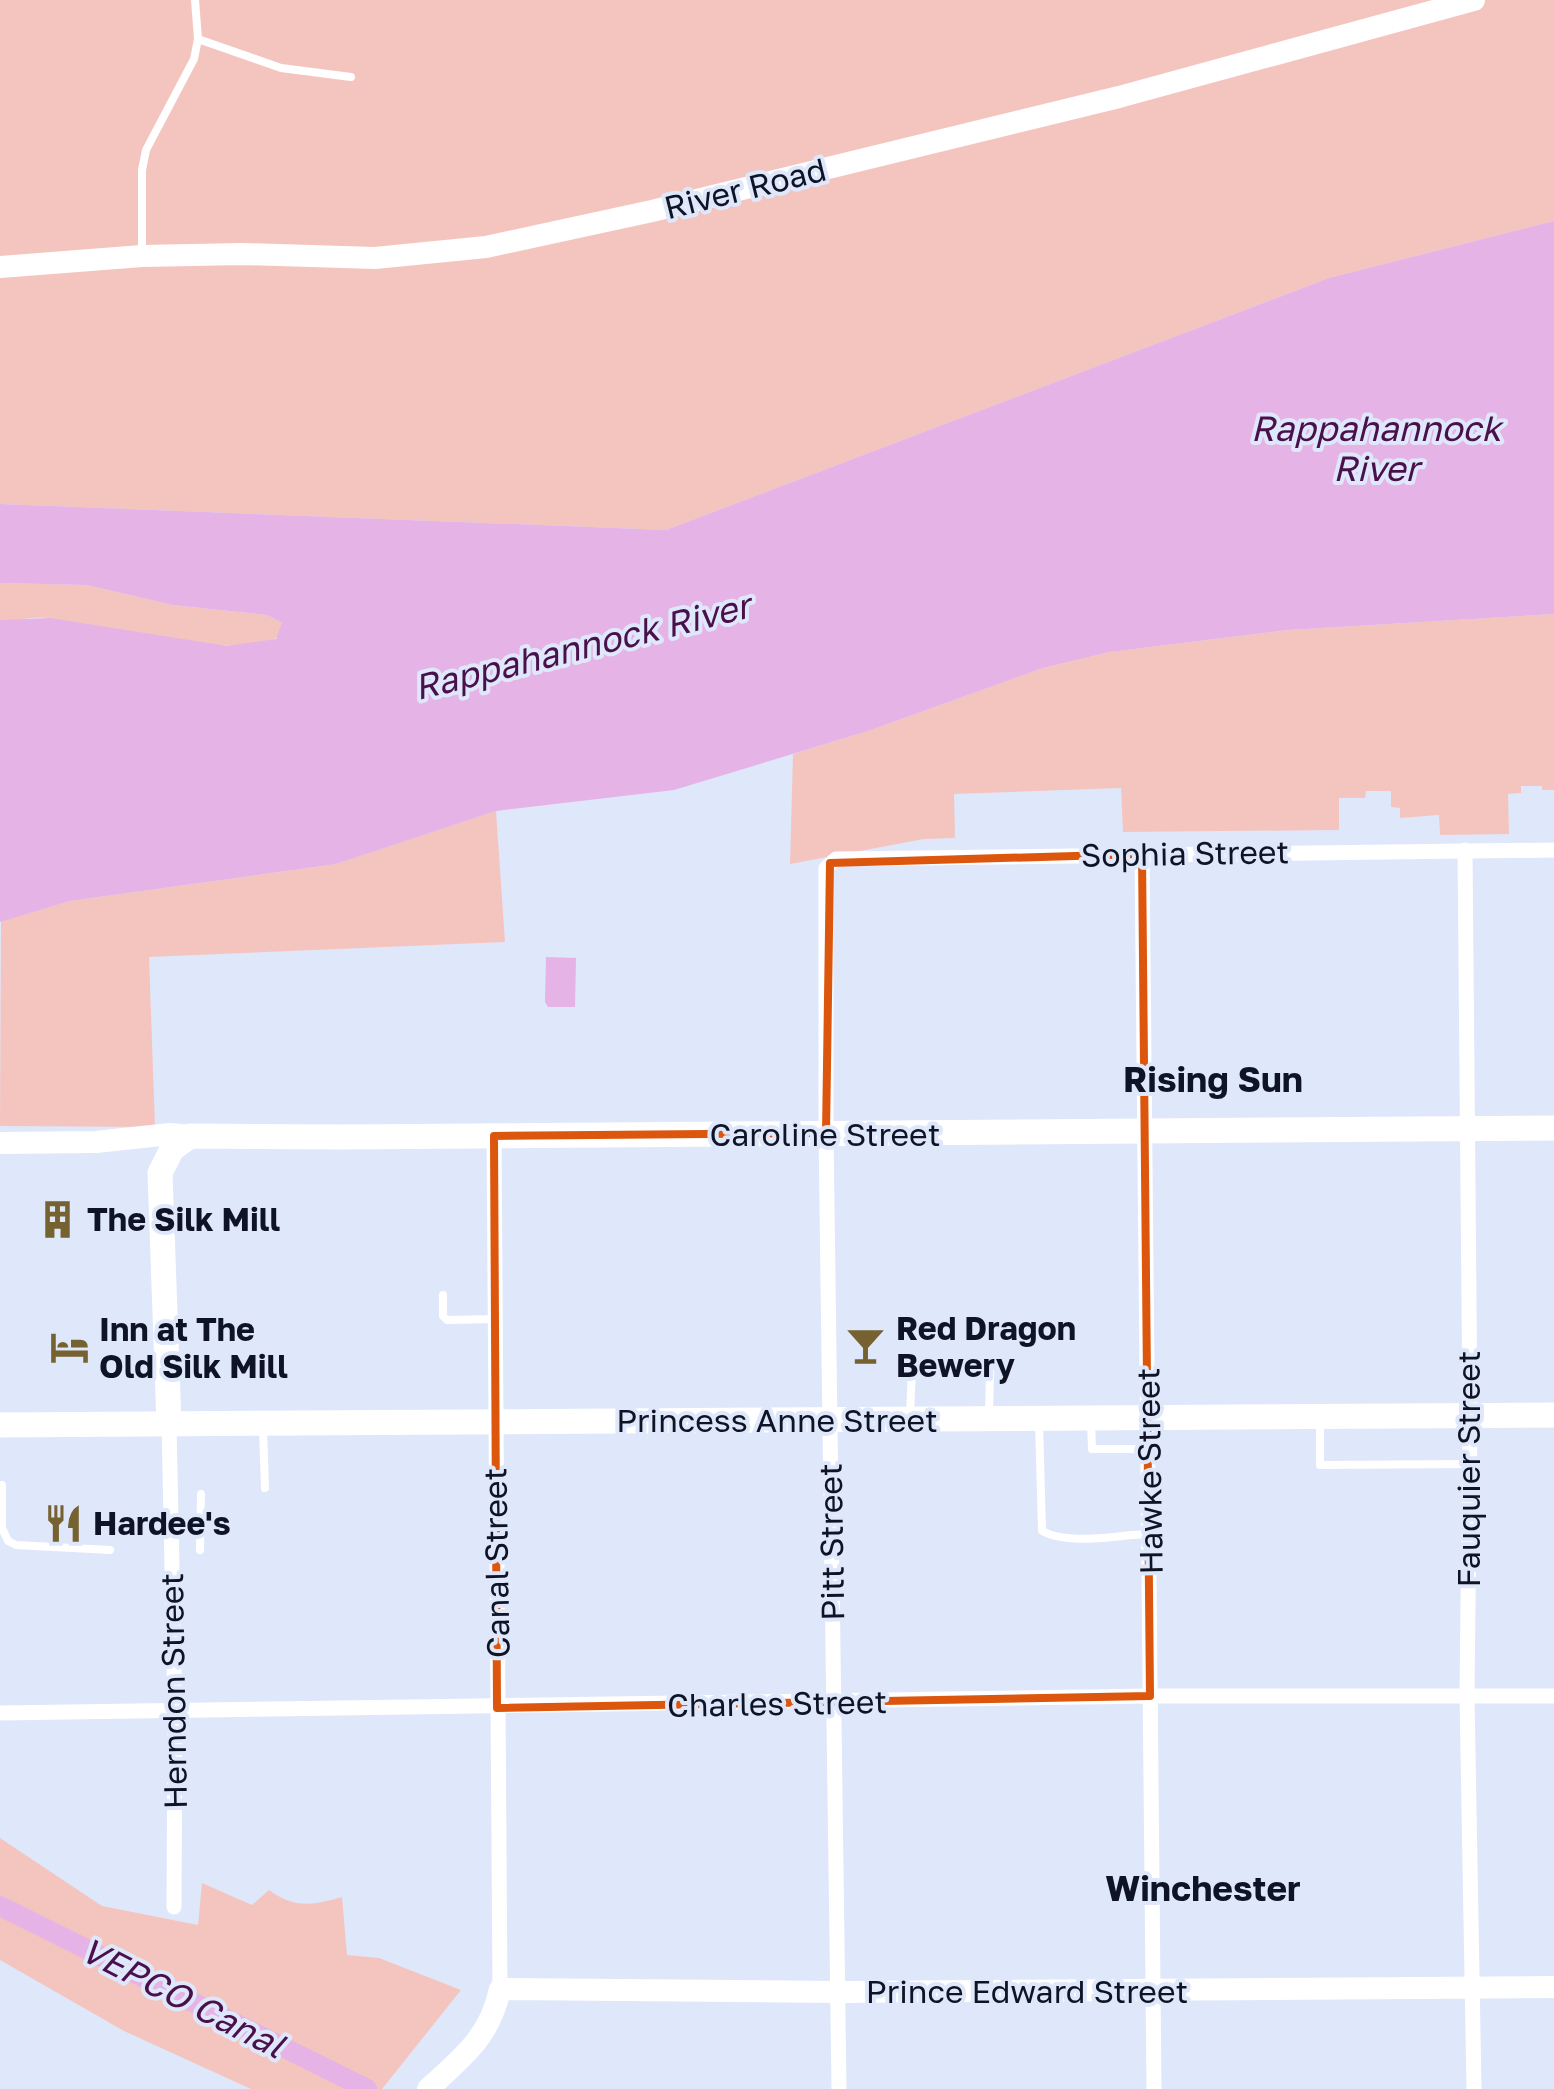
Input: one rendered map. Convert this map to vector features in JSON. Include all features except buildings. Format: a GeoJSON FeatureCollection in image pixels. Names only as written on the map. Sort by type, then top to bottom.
{"type":"FeatureCollection","features":[{"type":"Feature","properties":{"kind":"main road","name":"Caroline Street"},"geometry":{"type":"LineString","coordinates":[[190,1136],[1554,1128]]}},
{"type":"Feature","properties":{"kind":"main road"},"geometry":{"type":"LineString","coordinates":[[160,1173],[172,1149],[190,1136]]}},
{"type":"Feature","properties":{"kind":"main road","name":"Herndon Street"},"geometry":{"type":"LineString","coordinates":[[160,1173],[169,1424]]}},
{"type":"Feature","properties":{"kind":"main road","name":"Herndon Street"},"geometry":{"type":"LineString","coordinates":[[123,1424],[153,1408],[166,1355]]}},
{"type":"Feature","properties":{"kind":"main road","name":"Princess Anne Street"},"geometry":{"type":"LineString","coordinates":[[0,1425],[1554,1415]]}},
{"type":"Feature","properties":{"kind":"street","name":"River Road"},"geometry":{"type":"LineString","coordinates":[[0,267],[142,256],[374,258],[486,248],[1136,92],[1474,0]]}},
{"type":"Feature","properties":{"kind":"street","name":"Fauquier Street"},"geometry":{"type":"LineString","coordinates":[[1465,850],[1470,1416],[1467,1696],[1474,2089]]}},
{"type":"Feature","properties":{"kind":"street","name":"Sophia Street"},"geometry":{"type":"LineString","coordinates":[[825,875],[826,868],[836,859],[1554,850]]}},
{"type":"Feature","properties":{"kind":"street","name":"Hawke Street"},"geometry":{"type":"LineString","coordinates":[[1142,854],[1154,2089]]}},
{"type":"Feature","properties":{"kind":"street","name":"Pitt Street"},"geometry":{"type":"LineString","coordinates":[[825,875],[839,2089]]}},
{"type":"Feature","properties":{"kind":"street","name":"Caroline Street"},"geometry":{"type":"LineString","coordinates":[[0,1142],[96,1142],[148,1135],[190,1136]]}},
{"type":"Feature","properties":{"kind":"street","name":"Canal Street"},"geometry":{"type":"LineString","coordinates":[[494,1136],[500,1990]]}},
{"type":"Feature","properties":{"kind":"street","name":"Caroline Street"},"geometry":{"type":"LineString","coordinates":[[96,1142],[150,1152],[156,1157],[160,1173]]}},
{"type":"Feature","properties":{"kind":"street","name":"Herndon Street"},"geometry":{"type":"LineString","coordinates":[[169,1424],[175,1711],[174,1906]]}},
{"type":"Feature","properties":{"kind":"street","name":"Charles Street"},"geometry":{"type":"LineString","coordinates":[[0,1712],[1150,1696],[1554,1696]]}},
{"type":"Feature","properties":{"kind":"street","name":"Prince Edward Street"},"geometry":{"type":"LineString","coordinates":[[500,1990],[1554,1987]]}},
{"type":"Feature","properties":{"kind":"street"},"geometry":{"type":"LineString","coordinates":[[428,2089],[486,2032],[496,2012],[500,1990]]}},
{"type":"Feature","properties":{"kind":"lane"},"geometry":{"type":"LineString","coordinates":[[142,256],[142,170],[146,150],[188,75],[198,39],[195,0]]}},
{"type":"Feature","properties":{"kind":"lane"},"geometry":{"type":"LineString","coordinates":[[198,39],[281,68],[351,77]]}},
{"type":"Feature","properties":{"kind":"lane"},"geometry":{"type":"LineString","coordinates":[[444,1295],[444,1316],[448,1320],[494,1319]]}},
{"type":"Feature","properties":{"kind":"lane"},"geometry":{"type":"LineString","coordinates":[[910,1419],[912,1368],[990,1372],[988,1418]]}},
{"type":"Feature","properties":{"kind":"lane"},"geometry":{"type":"LineString","coordinates":[[1320,1415],[1320,1465],[1469,1464]]}},
{"type":"Feature","properties":{"kind":"lane"},"geometry":{"type":"LineString","coordinates":[[1039,1418],[1042,1531],[1075,1537],[1151,1534]]}},
{"type":"Feature","properties":{"kind":"lane"},"geometry":{"type":"LineString","coordinates":[[1091,1418],[1092,1449],[1149,1449]]}},
{"type":"Feature","properties":{"kind":"lane"},"geometry":{"type":"LineString","coordinates":[[262,1423],[264,1488]]}},
{"type":"Feature","properties":{"kind":"lane"},"geometry":{"type":"LineString","coordinates":[[2,1485],[2,1532],[8,1542],[110,1550]]}},
{"type":"Feature","properties":{"kind":"lane"},"geometry":{"type":"LineString","coordinates":[[200,1550],[201,1494]]}},
{"type":"Feature","properties":{"kind":"highlighted area"},"geometry":{"type":"Polygon","coordinates":[[[1142,854],[1150,1696],[497,1708],[494,1136],[826,1133],[830,863],[1142,854]]]}},
{"type":"Feature","properties":{"kind":"shaded area"},"geometry":{"type":"Polygon","coordinates":[[[0,0],[1554,0],[1554,221],[1329,278],[666,530],[0,504],[0,0]]]}},
{"type":"Feature","properties":{"kind":"shaded area"},"geometry":{"type":"Polygon","coordinates":[[[0,583],[87,585],[172,605],[267,615],[282,623],[280,632],[270,641],[225,646],[46,618],[0,620],[0,583]]]}},
{"type":"Feature","properties":{"kind":"shaded area"},"geometry":{"type":"Polygon","coordinates":[[[1554,614],[1554,790],[1521,786],[1521,793],[1508,794],[1509,834],[1440,835],[1439,815],[1400,818],[1400,808],[1391,807],[1391,791],[1366,791],[1365,798],[1339,798],[1339,830],[1123,832],[1121,788],[954,794],[955,838],[924,839],[790,864],[793,754],[1043,668],[1110,652],[1289,630],[1554,614]]]}},
{"type":"Feature","properties":{"kind":"shaded area"},"geometry":{"type":"Polygon","coordinates":[[[496,811],[505,942],[149,957],[155,1127],[0,1126],[1,921],[70,901],[336,864],[496,811]]]}},
{"type":"Feature","properties":{"kind":"shaded area"},"geometry":{"type":"Polygon","coordinates":[[[0,1838],[102,1906],[198,1925],[202,1883],[252,1905],[269,1890],[304,1904],[342,1897],[347,1955],[379,1958],[461,1990],[382,2089],[251,2089],[124,2031],[0,1960],[0,1838]]]}},
{"type":"Feature","properties":{"kind":"water","name":"Rappahannock River"},"geometry":{"type":"Polygon","coordinates":[[[1554,221],[1554,614],[1288,630],[1110,652],[1043,668],[868,731],[674,790],[496,811],[336,864],[70,901],[0,922],[0,620],[50,618],[227,646],[276,639],[282,623],[267,615],[172,605],[87,585],[0,583],[0,504],[666,530],[1329,278],[1554,221]]]}},
{"type":"Feature","properties":{"kind":"water"},"geometry":{"type":"Polygon","coordinates":[[[546,957],[576,958],[575,1007],[548,1007],[545,1002],[546,957]]]}},
{"type":"Feature","properties":{"kind":"waterway","name":"VEPCO Canal"},"geometry":{"type":"LineString","coordinates":[[0,1906],[367,2089]]}},
{"type":"Feature","properties":{"kind":"place","name":"The Silk Mill"},"geometry":{"type":"Point","coordinates":[57,1219]}},
{"type":"Feature","properties":{"kind":"place","name":"Red Dragon Bewery"},"geometry":{"type":"Point","coordinates":[866,1346]}},
{"type":"Feature","properties":{"kind":"place","name":"Inn at The Old Silk Mill"},"geometry":{"type":"Point","coordinates":[69,1347]}},
{"type":"Feature","properties":{"kind":"place","name":"Hardee's"},"geometry":{"type":"Point","coordinates":[63,1523]}},
{"type":"Feature","properties":{"kind":"district","name":"Rising Sun"},"geometry":{"type":"Point","coordinates":[1213,1079]}},
{"type":"Feature","properties":{"kind":"district","name":"Winchester"},"geometry":{"type":"Point","coordinates":[1203,1888]}}]}
